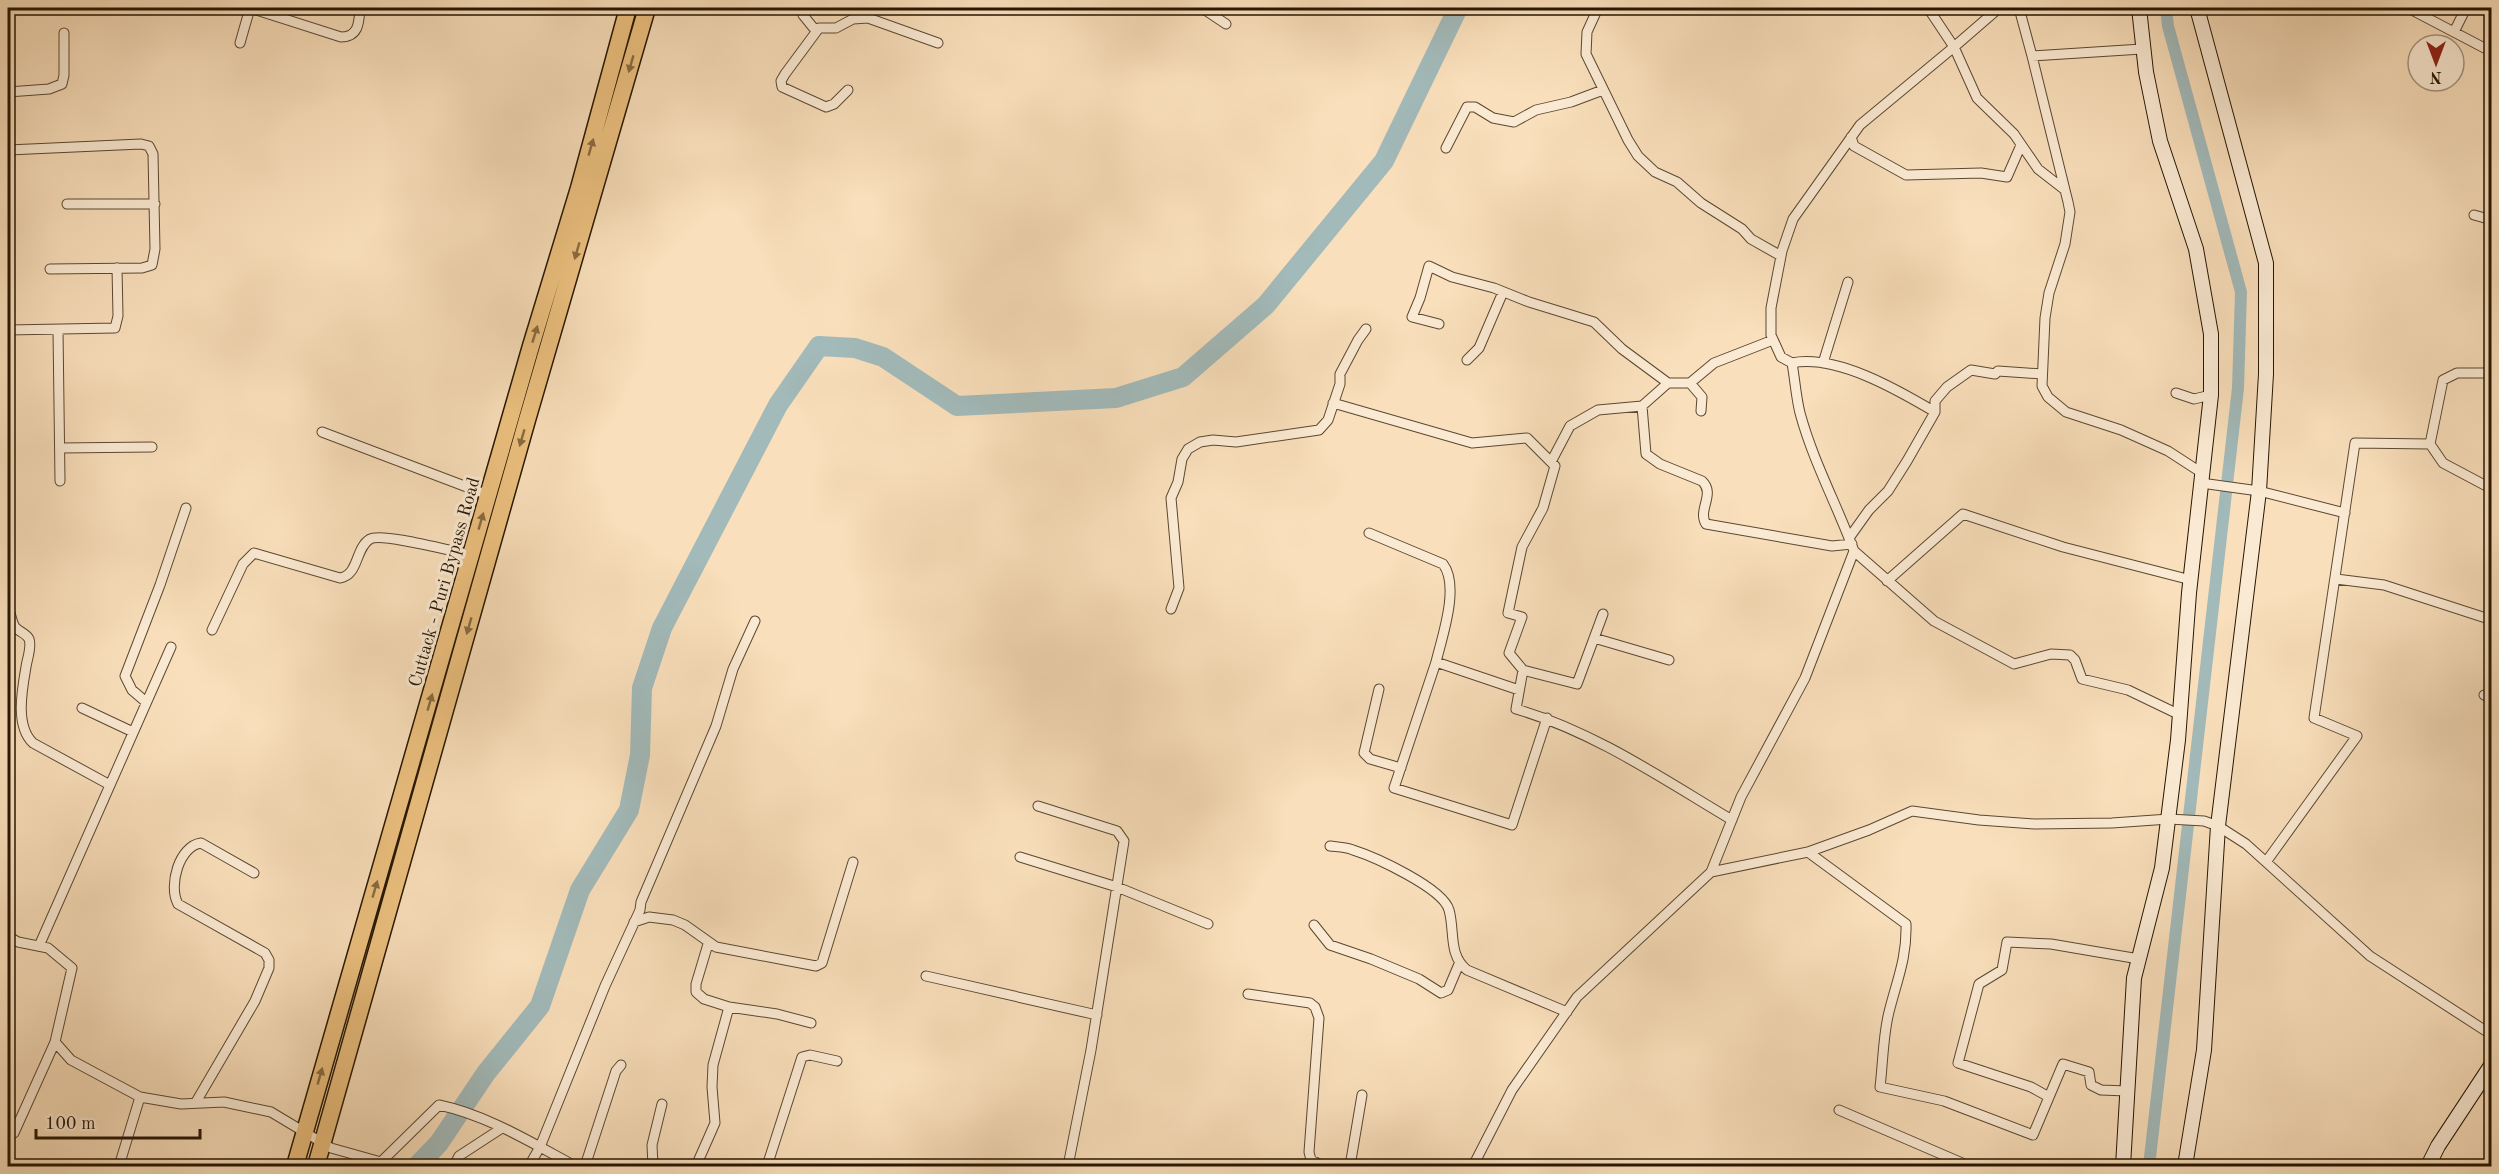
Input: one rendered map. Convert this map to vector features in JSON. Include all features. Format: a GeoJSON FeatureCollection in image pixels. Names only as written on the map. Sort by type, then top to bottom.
{"type":"FeatureCollection","features":[{"type":"Feature","properties":{"kind":"highway","name":"Cuttack - Puri Bypass Road"},"geometry":{"type":"LineString","coordinates":[[294,1167],[579,188],[628,8]]}},
{"type":"Feature","properties":{"kind":"highway","name":"Cuttack - Puri Bypass Road"},"geometry":{"type":"LineString","coordinates":[[316,1167],[527,420],[647,8]]}},
{"type":"Feature","properties":{"kind":"street"},"geometry":{"type":"LineString","coordinates":[[240,43],[250,8],[341,37],[350,37],[358,26],[360,8]]}},
{"type":"Feature","properties":{"kind":"street"},"geometry":{"type":"LineString","coordinates":[[802,8],[803,15],[816,31]]}},
{"type":"Feature","properties":{"kind":"street"},"geometry":{"type":"LineString","coordinates":[[1202,8],[1226,24]]}},
{"type":"Feature","properties":{"kind":"street"},"geometry":{"type":"LineString","coordinates":[[1598,8],[1585,44],[1586,54],[1628,140],[1655,172],[1677,182],[1701,203],[1742,228],[1751,239],[1781,256]]}},
{"type":"Feature","properties":{"kind":"street"},"geometry":{"type":"LineString","coordinates":[[1928,8],[1954,47],[1977,98],[2014,134],[2038,169],[2065,190]]}},
{"type":"Feature","properties":{"kind":"street"},"geometry":{"type":"LineString","coordinates":[[1935,412],[1897,389],[1823,363],[1807,360],[1792,363],[1781,357],[1771,335],[1771,308],[1781,256],[1793,219],[1851,137],[1867,118],[1999,8]]}},
{"type":"Feature","properties":{"kind":"street"},"geometry":{"type":"LineString","coordinates":[[2019,8],[2070,212],[2065,244],[2049,293],[2045,318],[2042,386],[2048,397],[2066,412],[2121,430],[2168,451],[2202,478],[2223,486],[2259,491],[2345,513]]}},
{"type":"Feature","properties":{"kind":"street"},"geometry":{"type":"LineString","coordinates":[[2123,1167],[2134,978],[2174,819],[2191,580],[2211,395],[2211,334],[2196,249],[2160,141],[2142,49],[2139,8]]}},
{"type":"Feature","properties":{"kind":"street"},"geometry":{"type":"LineString","coordinates":[[2189,1165],[2204,1050],[2218,825],[2259,491],[2266,374],[2266,263],[2197,8]]}},
{"type":"Feature","properties":{"kind":"street"},"geometry":{"type":"LineString","coordinates":[[2408,8],[2492,52]]}},
{"type":"Feature","properties":{"kind":"street"},"geometry":{"type":"LineString","coordinates":[[2454,32],[2466,8]]}},
{"type":"Feature","properties":{"kind":"street"},"geometry":{"type":"LineString","coordinates":[[848,90],[834,104],[826,107],[782,87],[781,81],[816,31],[824,27],[840,27],[853,19],[868,18],[938,43]]}},
{"type":"Feature","properties":{"kind":"street"},"geometry":{"type":"LineString","coordinates":[[8,92],[49,89],[62,84],[64,33]]}},
{"type":"Feature","properties":{"kind":"street"},"geometry":{"type":"LineString","coordinates":[[2031,56],[2142,49]]}},
{"type":"Feature","properties":{"kind":"street"},"geometry":{"type":"LineString","coordinates":[[1446,148],[1467,108],[1475,107],[1492,118],[1514,122],[1536,110],[1571,102],[1603,90]]}},
{"type":"Feature","properties":{"kind":"street"},"geometry":{"type":"LineString","coordinates":[[1851,137],[1854,146],[1906,175],[1981,173],[2007,177],[2021,145]]}},
{"type":"Feature","properties":{"kind":"street"},"geometry":{"type":"LineString","coordinates":[[8,150],[141,144],[148,146],[153,154],[155,249],[152,265],[50,269]]}},
{"type":"Feature","properties":{"kind":"street"},"geometry":{"type":"LineString","coordinates":[[67,204],[155,204]]}},
{"type":"Feature","properties":{"kind":"street"},"geometry":{"type":"LineString","coordinates":[[2474,215],[2492,220]]}},
{"type":"Feature","properties":{"kind":"street"},"geometry":{"type":"LineString","coordinates":[[1439,324],[1412,317],[1430,266],[1452,277],[1594,322],[1622,349],[1668,383],[1690,383],[1714,363],[1773,340]]}},
{"type":"Feature","properties":{"kind":"street"},"geometry":{"type":"LineString","coordinates":[[8,330],[115,328],[118,316],[117,268]]}},
{"type":"Feature","properties":{"kind":"street"},"geometry":{"type":"LineString","coordinates":[[1823,363],[1848,282]]}},
{"type":"Feature","properties":{"kind":"street"},"geometry":{"type":"LineString","coordinates":[[1467,360],[1479,348],[1503,292]]}},
{"type":"Feature","properties":{"kind":"street"},"geometry":{"type":"LineString","coordinates":[[1171,609],[1179,588],[1171,498],[1178,483],[1182,459],[1188,449],[1200,442],[1213,440],[1236,442],[1318,430],[1328,420],[1340,384],[1340,374],[1366,329]]}},
{"type":"Feature","properties":{"kind":"street"},"geometry":{"type":"LineString","coordinates":[[58,330],[60,481]]}},
{"type":"Feature","properties":{"kind":"street"},"geometry":{"type":"LineString","coordinates":[[1792,363],[1800,411],[1808,438],[1852,544],[1887,581],[1934,621],[2014,664],[2051,654],[2070,655],[2075,660],[2082,679],[2128,690],[2180,715]]}},
{"type":"Feature","properties":{"kind":"street"},"geometry":{"type":"LineString","coordinates":[[1473,1167],[1512,1090],[1567,1012],[1585,990],[1711,872],[1741,797],[1805,678],[1852,544],[1869,510],[1888,491],[1935,412],[1935,401],[1947,387],[1971,370],[1995,374],[1998,370],[2042,374]]}},
{"type":"Feature","properties":{"kind":"street"},"geometry":{"type":"LineString","coordinates":[[2492,373],[2457,373],[2443,380],[2430,444],[2443,463],[2492,489]]}},
{"type":"Feature","properties":{"kind":"street"},"geometry":{"type":"LineString","coordinates":[[1551,462],[1570,426],[1598,410],[1642,406],[1668,383]]}},
{"type":"Feature","properties":{"kind":"street"},"geometry":{"type":"LineString","coordinates":[[1690,383],[1702,397],[1701,411]]}},
{"type":"Feature","properties":{"kind":"street"},"geometry":{"type":"LineString","coordinates":[[2176,393],[2194,399],[2211,395]]}},
{"type":"Feature","properties":{"kind":"street"},"geometry":{"type":"LineString","coordinates":[[1333,403],[1472,444],[1527,438],[1555,466],[1543,508],[1521,547],[1508,614],[1522,616],[1509,653],[1522,670],[1577,684],[1603,614]]}},
{"type":"Feature","properties":{"kind":"street"},"geometry":{"type":"LineString","coordinates":[[1642,406],[1646,454],[1660,464],[1702,481],[1706,485],[1708,495],[1703,516],[1706,524],[1832,546],[1852,544]]}},
{"type":"Feature","properties":{"kind":"street"},"geometry":{"type":"LineString","coordinates":[[322,432],[488,495]]}},
{"type":"Feature","properties":{"kind":"street"},"geometry":{"type":"LineString","coordinates":[[2266,862],[2357,736],[2314,718],[2355,443],[2430,444]]}},
{"type":"Feature","properties":{"kind":"street"},"geometry":{"type":"LineString","coordinates":[[60,448],[152,447]]}},
{"type":"Feature","properties":{"kind":"street"},"geometry":{"type":"LineString","coordinates":[[146,702],[132,690],[125,676],[160,585],[186,508]]}},
{"type":"Feature","properties":{"kind":"street"},"geometry":{"type":"LineString","coordinates":[[1887,581],[1963,514],[2063,547],[2191,580]]}},
{"type":"Feature","properties":{"kind":"street"},"geometry":{"type":"LineString","coordinates":[[1369,533],[1443,564],[1446,568],[1450,596],[1436,662],[1394,788],[1512,825],[1547,717]]}},
{"type":"Feature","properties":{"kind":"street"},"geometry":{"type":"LineString","coordinates":[[212,630],[243,564],[254,553],[340,578],[347,577],[352,571],[367,541],[373,537],[401,540],[472,555]]}},
{"type":"Feature","properties":{"kind":"street"},"geometry":{"type":"LineString","coordinates":[[2336,579],[2384,585],[2492,620]]}},
{"type":"Feature","properties":{"kind":"street"},"geometry":{"type":"LineString","coordinates":[[8,610],[15,626],[26,634],[30,643],[24,679],[22,712],[23,728],[27,737],[33,743],[110,784]]}},
{"type":"Feature","properties":{"kind":"street"},"geometry":{"type":"LineString","coordinates":[[529,1167],[540,1147],[605,986],[716,726],[733,669],[755,621]]}},
{"type":"Feature","properties":{"kind":"street"},"geometry":{"type":"LineString","coordinates":[[1594,638],[1669,660]]}},
{"type":"Feature","properties":{"kind":"street"},"geometry":{"type":"LineString","coordinates":[[39,946],[171,647]]}},
{"type":"Feature","properties":{"kind":"street"},"geometry":{"type":"LineString","coordinates":[[1436,662],[1519,690]]}},
{"type":"Feature","properties":{"kind":"street"},"geometry":{"type":"LineString","coordinates":[[1522,670],[1516,709],[1547,717],[1633,761],[1732,820]]}},
{"type":"Feature","properties":{"kind":"street"},"geometry":{"type":"LineString","coordinates":[[1378,689],[1364,753],[1370,759],[1401,768]]}},
{"type":"Feature","properties":{"kind":"street"},"geometry":{"type":"LineString","coordinates":[[82,708],[133,732]]}},
{"type":"Feature","properties":{"kind":"street"},"geometry":{"type":"LineString","coordinates":[[1038,806],[1117,831],[1122,836],[1125,846],[1097,1015],[1068,1167]]}},
{"type":"Feature","properties":{"kind":"street"},"geometry":{"type":"LineString","coordinates":[[1711,872],[1808,852],[1869,830],[1912,811],[1979,820],[2035,824],[2174,819],[2204,821],[2218,825],[2246,844],[2370,956],[2492,1035]]}},
{"type":"Feature","properties":{"kind":"street"},"geometry":{"type":"LineString","coordinates":[[196,1102],[255,1001],[269,968],[269,960],[265,953],[178,904],[173,891],[177,873],[190,847],[201,843],[254,873]]}},
{"type":"Feature","properties":{"kind":"street"},"geometry":{"type":"LineString","coordinates":[[1330,846],[1351,849],[1393,866],[1441,897],[1449,908],[1453,945],[1460,964],[1480,976],[1567,1012]]}},
{"type":"Feature","properties":{"kind":"street"},"geometry":{"type":"LineString","coordinates":[[1808,852],[1906,924],[1906,945],[1901,974],[1888,1013],[1880,1087],[1944,1101],[2033,1135],[2062,1064],[2089,1072],[2091,1085],[2101,1090],[2127,1091]]}},
{"type":"Feature","properties":{"kind":"street"},"geometry":{"type":"LineString","coordinates":[[1020,858],[1117,887],[1208,924]]}},
{"type":"Feature","properties":{"kind":"street"},"geometry":{"type":"LineString","coordinates":[[634,922],[649,917],[673,920],[685,924],[708,944],[716,947],[816,966],[822,963],[852,862]]}},
{"type":"Feature","properties":{"kind":"street"},"geometry":{"type":"LineString","coordinates":[[1314,925],[1330,945],[1419,979],[1441,993],[1448,990],[1460,964]]}},
{"type":"Feature","properties":{"kind":"street"},"geometry":{"type":"LineString","coordinates":[[8,936],[18,942],[48,948],[72,968],[55,1042],[14,1133]]}},
{"type":"Feature","properties":{"kind":"street"},"geometry":{"type":"LineString","coordinates":[[2049,1097],[2031,1087],[1958,1063],[1979,984],[2002,970],[2007,942],[2051,944],[2139,959]]}},
{"type":"Feature","properties":{"kind":"street"},"geometry":{"type":"LineString","coordinates":[[708,944],[696,984],[696,992],[704,999],[729,1007],[777,1014],[811,1023]]}},
{"type":"Feature","properties":{"kind":"street"},"geometry":{"type":"LineString","coordinates":[[926,976],[1097,1015]]}},
{"type":"Feature","properties":{"kind":"street"},"geometry":{"type":"LineString","coordinates":[[1248,994],[1310,1003],[1317,1012],[1317,1050],[1309,1152],[1311,1160],[1323,1167]]}},
{"type":"Feature","properties":{"kind":"street"},"geometry":{"type":"LineString","coordinates":[[696,1167],[715,1123],[713,1065],[729,1007]]}},
{"type":"Feature","properties":{"kind":"street"},"geometry":{"type":"LineString","coordinates":[[55,1042],[71,1060],[140,1097],[181,1104],[224,1102],[271,1112],[331,1148],[381,1162],[439,1105],[456,1108],[502,1128],[575,1167]]}},
{"type":"Feature","properties":{"kind":"street"},"geometry":{"type":"LineString","coordinates":[[767,1167],[802,1057],[810,1054],[837,1061]]}},
{"type":"Feature","properties":{"kind":"street"},"geometry":{"type":"LineString","coordinates":[[2428,1167],[2438,1146],[2492,1064]]}},
{"type":"Feature","properties":{"kind":"street"},"geometry":{"type":"LineString","coordinates":[[585,1167],[616,1071],[621,1065]]}},
{"type":"Feature","properties":{"kind":"street"},"geometry":{"type":"LineString","coordinates":[[1350,1167],[1362,1095]]}},
{"type":"Feature","properties":{"kind":"street"},"geometry":{"type":"LineString","coordinates":[[119,1167],[140,1097]]}},
{"type":"Feature","properties":{"kind":"street"},"geometry":{"type":"LineString","coordinates":[[653,1167],[652,1144],[662,1104]]}},
{"type":"Feature","properties":{"kind":"street"},"geometry":{"type":"LineString","coordinates":[[1839,1110],[1970,1167]]}},
{"type":"Feature","properties":{"kind":"street"},"geometry":{"type":"LineString","coordinates":[[454,1167],[459,1156],[502,1128]]}},
{"type":"Feature","properties":{"kind":"waterway"},"geometry":{"type":"LineString","coordinates":[[417,1166],[439,1143],[486,1073],[540,1006],[580,890],[629,810],[640,755],[642,688],[662,628],[778,405],[819,346],[855,348],[883,357],[957,406],[1116,398],[1183,377],[1266,305],[1384,161],[1458,8]]}},
{"type":"Feature","properties":{"kind":"waterway"},"geometry":{"type":"LineString","coordinates":[[2149,1166],[2238,388],[2241,292],[2168,26],[2166,8]]}}]}
